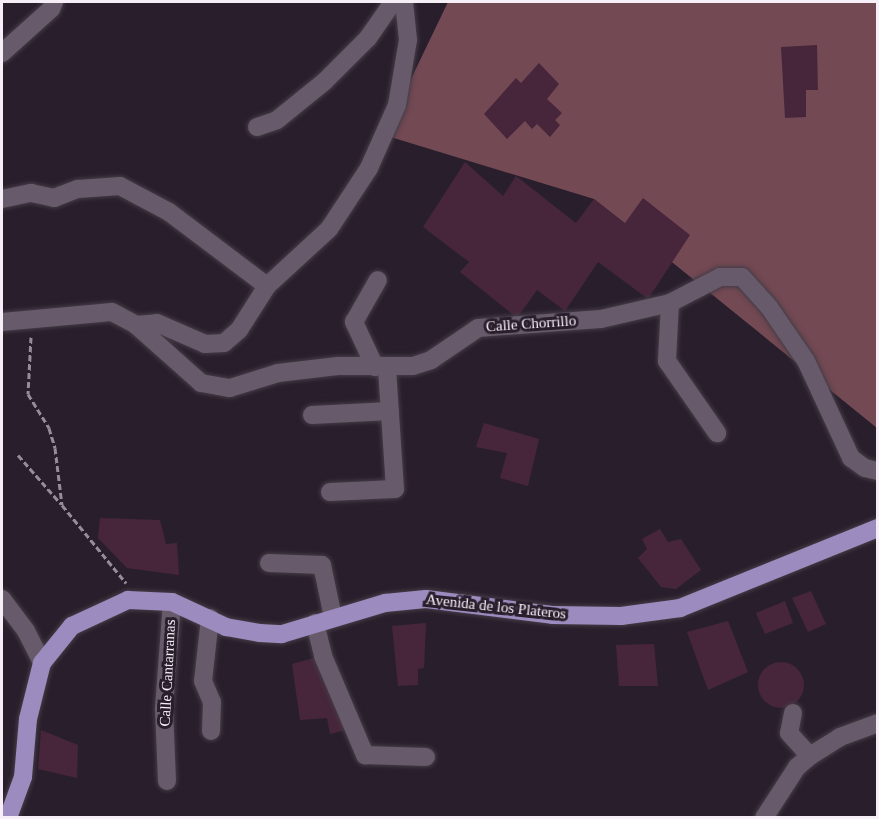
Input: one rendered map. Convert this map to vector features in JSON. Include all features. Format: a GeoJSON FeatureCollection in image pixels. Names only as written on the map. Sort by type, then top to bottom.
{"type":"FeatureCollection","features":[{"type":"Feature","properties":{"kind":"main road","name":"Avenida de los Plateros"},"geometry":{"type":"LineString","coordinates":[[9,818],[23,777],[28,719],[42,663],[72,626],[94,613],[143,599],[172,602],[226,627],[282,634],[385,603],[426,598],[552,615],[621,616],[680,608],[877,529]]}},
{"type":"Feature","properties":{"kind":"street"},"geometry":{"type":"LineString","coordinates":[[257,127],[277,120],[300,103],[368,38],[393,2]]}},
{"type":"Feature","properties":{"kind":"street"},"geometry":{"type":"LineString","coordinates":[[136,325],[157,323],[205,344],[224,343],[239,330],[267,286],[329,229],[350,201],[382,142],[398,105],[406,60],[404,2]]}},
{"type":"Feature","properties":{"kind":"street"},"geometry":{"type":"LineString","coordinates":[[6,43],[49,8]]}},
{"type":"Feature","properties":{"kind":"street"},"geometry":{"type":"LineString","coordinates":[[2,199],[32,194],[54,198],[78,189],[120,186],[169,212],[267,286]]}},
{"type":"Feature","properties":{"kind":"street","name":"Calle Chorrillo"},"geometry":{"type":"LineString","coordinates":[[2,322],[29,317],[112,312],[136,325],[201,383],[215,388],[230,388],[278,373],[338,366],[381,367],[431,360],[478,328],[601,319],[670,303],[720,277],[742,277],[769,307],[806,361],[851,458],[865,468],[878,471]]}},
{"type":"Feature","properties":{"kind":"street"},"geometry":{"type":"LineString","coordinates":[[330,492],[395,489],[390,411],[381,367],[354,322],[378,280]]}},
{"type":"Feature","properties":{"kind":"street"},"geometry":{"type":"LineString","coordinates":[[670,303],[667,361],[717,433]]}},
{"type":"Feature","properties":{"kind":"street"},"geometry":{"type":"LineString","coordinates":[[312,415],[390,411]]}},
{"type":"Feature","properties":{"kind":"street"},"geometry":{"type":"LineString","coordinates":[[269,563],[321,565],[333,617]]}},
{"type":"Feature","properties":{"kind":"street"},"geometry":{"type":"LineString","coordinates":[[2,599],[26,631],[42,663]]}},
{"type":"Feature","properties":{"kind":"street","name":"Calle Cantarranas"},"geometry":{"type":"LineString","coordinates":[[167,781],[164,708],[172,602]]}},
{"type":"Feature","properties":{"kind":"street"},"geometry":{"type":"LineString","coordinates":[[210,618],[203,681],[212,702],[211,731]]}},
{"type":"Feature","properties":{"kind":"street"},"geometry":{"type":"LineString","coordinates":[[315,623],[323,656],[365,755],[426,757]]}},
{"type":"Feature","properties":{"kind":"street"},"geometry":{"type":"LineString","coordinates":[[793,713],[789,733],[810,756]]}},
{"type":"Feature","properties":{"kind":"street"},"geometry":{"type":"LineString","coordinates":[[764,818],[810,756],[840,737],[878,723]]}},
{"type":"Feature","properties":{"kind":"path"},"geometry":{"type":"LineString","coordinates":[[29,317],[33,348],[26,375],[28,394],[56,448],[62,506]]}},
{"type":"Feature","properties":{"kind":"path"},"geometry":{"type":"LineString","coordinates":[[18,455],[114,571],[143,599]]}},
{"type":"Feature","properties":{"kind":"shaded area"},"geometry":{"type":"Polygon","coordinates":[[[448,2],[877,2],[877,428],[594,199],[384,135],[448,2]]]}},
{"type":"Feature","properties":{"kind":"building"},"geometry":{"type":"Polygon","coordinates":[[[817,45],[818,90],[806,90],[806,117],[785,118],[781,47],[817,45]]]}},
{"type":"Feature","properties":{"kind":"building"},"geometry":{"type":"Polygon","coordinates":[[[539,63],[559,84],[547,99],[562,113],[555,120],[560,125],[550,137],[537,124],[532,129],[525,121],[507,139],[484,114],[516,78],[521,83],[539,63]]]}},
{"type":"Feature","properties":{"kind":"building"},"geometry":{"type":"Polygon","coordinates":[[[465,162],[503,196],[516,176],[576,223],[594,199],[625,223],[643,198],[690,235],[648,299],[598,262],[565,311],[537,290],[517,318],[460,272],[469,262],[423,227],[465,162]]]}},
{"type":"Feature","properties":{"kind":"building"},"geometry":{"type":"Polygon","coordinates":[[[484,423],[539,439],[528,486],[500,478],[507,453],[476,447],[484,423]]]}},
{"type":"Feature","properties":{"kind":"building"},"geometry":{"type":"Polygon","coordinates":[[[100,518],[160,520],[166,544],[177,543],[179,575],[127,568],[98,538],[100,518]]]}},
{"type":"Feature","properties":{"kind":"building"},"geometry":{"type":"Polygon","coordinates":[[[660,529],[668,542],[681,539],[701,570],[676,589],[661,587],[638,558],[647,549],[642,539],[660,529]]]}},
{"type":"Feature","properties":{"kind":"building"},"geometry":{"type":"Polygon","coordinates":[[[811,591],[826,624],[808,632],[792,598],[811,591]]]}},
{"type":"Feature","properties":{"kind":"building"},"geometry":{"type":"Polygon","coordinates":[[[785,601],[793,623],[765,634],[756,613],[785,601]]]}},
{"type":"Feature","properties":{"kind":"building"},"geometry":{"type":"Polygon","coordinates":[[[728,621],[748,672],[708,690],[687,632],[728,621]]]}},
{"type":"Feature","properties":{"kind":"building"},"geometry":{"type":"Polygon","coordinates":[[[426,623],[424,668],[418,669],[418,685],[398,686],[392,626],[426,623]]]}},
{"type":"Feature","properties":{"kind":"building"},"geometry":{"type":"Polygon","coordinates":[[[654,644],[658,686],[619,686],[616,645],[654,644]]]}},
{"type":"Feature","properties":{"kind":"building"},"geometry":{"type":"Polygon","coordinates":[[[321,656],[350,729],[330,734],[327,718],[300,720],[292,664],[321,656]]]}},
{"type":"Feature","properties":{"kind":"building"},"geometry":{"type":"Polygon","coordinates":[[[781,662],[797,669],[804,685],[797,701],[781,708],[765,701],[758,685],[765,669],[781,662]]]}},
{"type":"Feature","properties":{"kind":"building"},"geometry":{"type":"Polygon","coordinates":[[[41,730],[78,745],[77,778],[38,769],[41,730]]]}}]}
